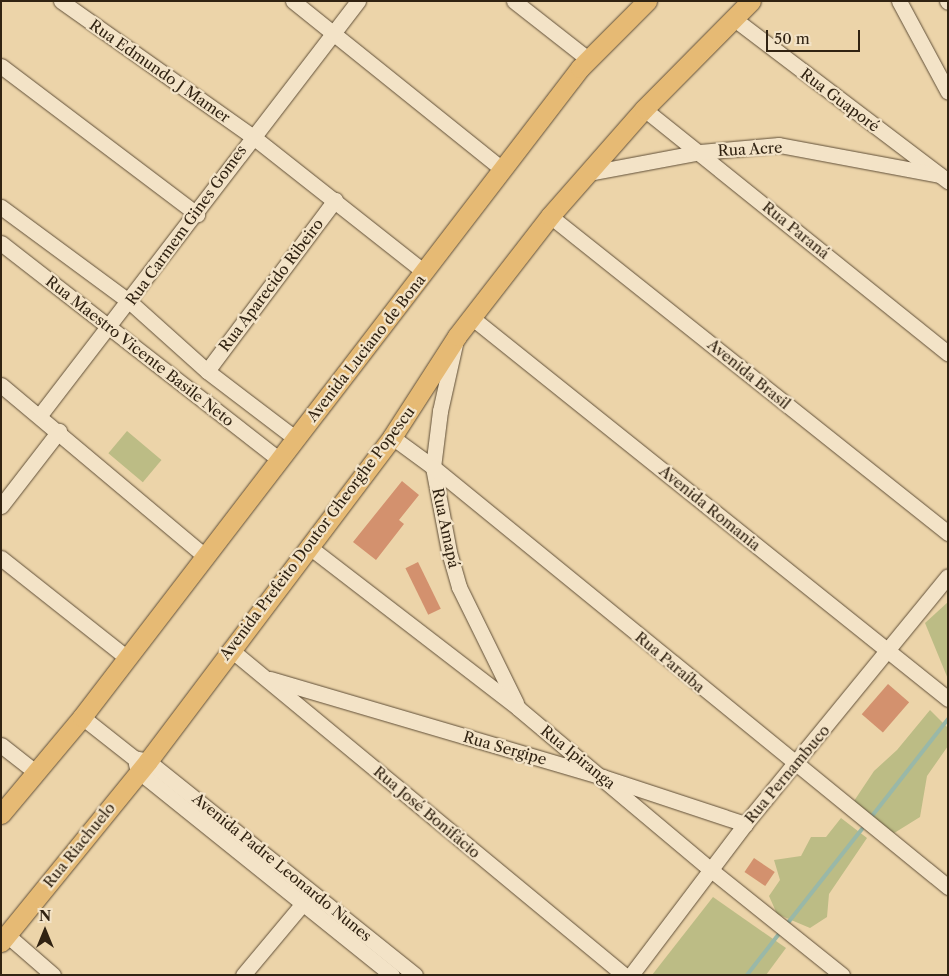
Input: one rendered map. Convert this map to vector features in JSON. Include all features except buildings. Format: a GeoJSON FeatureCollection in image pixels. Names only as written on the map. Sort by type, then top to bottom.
{"type":"FeatureCollection","features":[{"type":"Feature","properties":{"kind":"main road","name":"Avenida Luciano de Bona"},"geometry":{"type":"LineString","coordinates":[[1,814],[34,771],[82,717],[278,459],[588,59],[647,1]]}},
{"type":"Feature","properties":{"kind":"main road","name":"Avenida Prefeito Doutor Gheorghe Popescu"},"geometry":{"type":"LineString","coordinates":[[140,763],[392,437],[456,336],[550,216],[589,174],[644,109],[732,18],[751,1]]}},
{"type":"Feature","properties":{"kind":"main road","name":"Rua Riachuelo"},"geometry":{"type":"LineString","coordinates":[[4,938],[140,763]]}},
{"type":"Feature","properties":{"kind":"street","name":"Rua Edmundo J Mamer"},"geometry":{"type":"LineString","coordinates":[[61,1],[252,136],[424,272]]}},
{"type":"Feature","properties":{"kind":"street"},"geometry":{"type":"LineString","coordinates":[[293,1],[503,170]]}},
{"type":"Feature","properties":{"kind":"street","name":"Rua Carmem Gines Gomes"},"geometry":{"type":"LineString","coordinates":[[40,415],[130,302],[197,214],[252,136],[358,1]]}},
{"type":"Feature","properties":{"kind":"street"},"geometry":{"type":"LineString","coordinates":[[514,1],[588,59]]}},
{"type":"Feature","properties":{"kind":"street"},"geometry":{"type":"LineString","coordinates":[[899,1],[948,92]]}},
{"type":"Feature","properties":{"kind":"street","name":"Rua Guaporé"},"geometry":{"type":"LineString","coordinates":[[732,18],[944,178]]}},
{"type":"Feature","properties":{"kind":"street"},"geometry":{"type":"LineString","coordinates":[[1,66],[197,214]]}},
{"type":"Feature","properties":{"kind":"street","name":"Rua Paraná"},"geometry":{"type":"LineString","coordinates":[[644,109],[700,152],[948,353]]}},
{"type":"Feature","properties":{"kind":"street","name":"Rua Acre"},"geometry":{"type":"LineString","coordinates":[[589,174],[700,152],[779,145],[944,178]]}},
{"type":"Feature","properties":{"kind":"street","name":"Rua Aparecido Ribeiro"},"geometry":{"type":"LineString","coordinates":[[207,371],[335,200]]}},
{"type":"Feature","properties":{"kind":"street","name":"Rua Maestro Vicente Basile Neto"},"geometry":{"type":"LineString","coordinates":[[1,207],[130,302],[207,371],[295,438]]}},
{"type":"Feature","properties":{"kind":"street","name":"Avenida Brasil"},"geometry":{"type":"LineString","coordinates":[[550,216],[948,533]]}},
{"type":"Feature","properties":{"kind":"street","name":"Rua Maestro Vicente Basile Neto"},"geometry":{"type":"LineString","coordinates":[[1,243],[110,326],[278,459]]}},
{"type":"Feature","properties":{"kind":"street","name":"Avenida Romania"},"geometry":{"type":"LineString","coordinates":[[471,317],[948,698]]}},
{"type":"Feature","properties":{"kind":"street","name":"Rua Amapá"},"geometry":{"type":"LineString","coordinates":[[456,336],[440,410],[433,467],[449,552],[459,587],[518,708]]}},
{"type":"Feature","properties":{"kind":"street"},"geometry":{"type":"LineString","coordinates":[[1,384],[205,556]]}},
{"type":"Feature","properties":{"kind":"street"},"geometry":{"type":"LineString","coordinates":[[1,506],[59,431]]}},
{"type":"Feature","properties":{"kind":"street","name":"Rua Paraíba"},"geometry":{"type":"LineString","coordinates":[[392,437],[433,467],[796,766],[948,888]]}},
{"type":"Feature","properties":{"kind":"street","name":"Rua Ipiranga"},"geometry":{"type":"LineString","coordinates":[[308,546],[518,708],[603,777],[711,870],[842,975]]}},
{"type":"Feature","properties":{"kind":"street"},"geometry":{"type":"LineString","coordinates":[[1,558],[126,658]]}},
{"type":"Feature","properties":{"kind":"street","name":"Rua Pernambuco"},"geometry":{"type":"LineString","coordinates":[[631,975],[745,824],[796,766],[948,576]]}},
{"type":"Feature","properties":{"kind":"street","name":"Rua José Bonifácio"},"geometry":{"type":"LineString","coordinates":[[230,649],[624,975]]}},
{"type":"Feature","properties":{"kind":"street","name":"Rua Sergipe"},"geometry":{"type":"LineString","coordinates":[[264,677],[603,777],[745,824]]}},
{"type":"Feature","properties":{"kind":"street"},"geometry":{"type":"LineString","coordinates":[[82,717],[140,763]]}},
{"type":"Feature","properties":{"kind":"street"},"geometry":{"type":"LineString","coordinates":[[1,745],[34,771]]}},
{"type":"Feature","properties":{"kind":"street","name":"Avenida Padre Leonardo Nunes"},"geometry":{"type":"LineString","coordinates":[[140,763],[313,891],[415,975]]}},
{"type":"Feature","properties":{"kind":"street","name":"Avenida Padre Leonardo Nunes"},"geometry":{"type":"LineString","coordinates":[[140,763],[303,903],[392,975]]}},
{"type":"Feature","properties":{"kind":"street"},"geometry":{"type":"LineString","coordinates":[[244,975],[313,891]]}},
{"type":"Feature","properties":{"kind":"street"},"geometry":{"type":"LineString","coordinates":[[4,938],[53,975]]}},
{"type":"Feature","properties":{"kind":"green space"},"geometry":{"type":"Polygon","coordinates":[[[127,431],[161,460],[143,482],[108,453],[127,431]]]}},
{"type":"Feature","properties":{"kind":"green space"},"geometry":{"type":"Polygon","coordinates":[[[948,602],[948,679],[925,623],[948,602]]]}},
{"type":"Feature","properties":{"kind":"green space"},"geometry":{"type":"Polygon","coordinates":[[[930,710],[948,728],[948,746],[927,776],[920,817],[891,835],[852,804],[874,771],[897,750],[930,710]]]}},
{"type":"Feature","properties":{"kind":"green space"},"geometry":{"type":"Polygon","coordinates":[[[841,818],[867,838],[829,894],[827,917],[810,928],[777,914],[769,896],[780,880],[774,860],[801,856],[811,837],[826,837],[841,818]]]}},
{"type":"Feature","properties":{"kind":"green space"},"geometry":{"type":"Polygon","coordinates":[[[713,897],[786,948],[766,975],[652,975],[713,897]]]}},
{"type":"Feature","properties":{"kind":"waterway"},"geometry":{"type":"LineString","coordinates":[[872,816],[948,719]]}},
{"type":"Feature","properties":{"kind":"waterway"},"geometry":{"type":"LineString","coordinates":[[787,924],[862,829]]}},
{"type":"Feature","properties":{"kind":"waterway"},"geometry":{"type":"LineString","coordinates":[[747,975],[778,935]]}}]}
